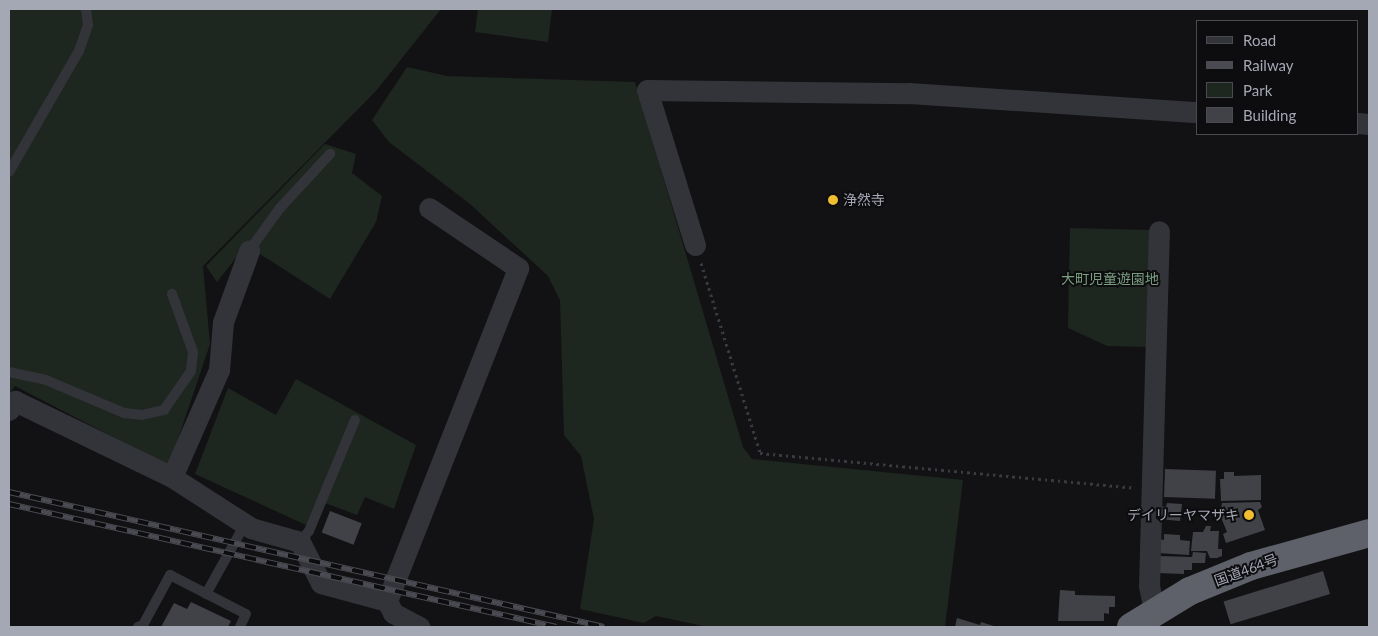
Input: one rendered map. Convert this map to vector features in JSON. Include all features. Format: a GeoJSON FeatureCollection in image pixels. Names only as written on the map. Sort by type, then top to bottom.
{"type":"FeatureCollection","features":[{"type":"Feature","properties":{"kind":"highway","name":"国道464号"},"geometry":{"type":"LineString","coordinates":[[1131,627],[1154,611],[1190,591],[1251,566],[1369,533]]}},
{"type":"Feature","properties":{"kind":"street"},"geometry":{"type":"LineString","coordinates":[[695,245],[647,90],[909,93],[1196,112]]}},
{"type":"Feature","properties":{"kind":"street"},"geometry":{"type":"LineString","coordinates":[[389,614],[518,268],[429,208]]}},
{"type":"Feature","properties":{"kind":"street"},"geometry":{"type":"LineString","coordinates":[[1154,611],[1148,586],[1159,232]]}},
{"type":"Feature","properties":{"kind":"street"},"geometry":{"type":"LineString","coordinates":[[172,477],[219,370],[223,322],[249,251]]}},
{"type":"Feature","properties":{"kind":"street"},"geometry":{"type":"LineString","coordinates":[[9,410],[15,401],[172,477],[244,524],[300,542],[321,583],[419,627]]}},
{"type":"Feature","properties":{"kind":"lane"},"geometry":{"type":"LineString","coordinates":[[9,172],[79,51],[88,25],[86,9]]}},
{"type":"Feature","properties":{"kind":"lane"},"geometry":{"type":"LineString","coordinates":[[249,251],[280,208],[330,154]]}},
{"type":"Feature","properties":{"kind":"lane"},"geometry":{"type":"LineString","coordinates":[[9,372],[46,380],[124,413],[142,416],[164,410],[191,371],[193,352],[172,294]]}},
{"type":"Feature","properties":{"kind":"lane"},"geometry":{"type":"LineString","coordinates":[[300,542],[309,531],[355,420]]}},
{"type":"Feature","properties":{"kind":"lane"},"geometry":{"type":"LineString","coordinates":[[206,594],[244,524]]}},
{"type":"Feature","properties":{"kind":"lane"},"geometry":{"type":"LineString","coordinates":[[138,627],[142,625],[170,576],[246,614],[240,627]]}},
{"type":"Feature","properties":{"kind":"path"},"geometry":{"type":"LineString","coordinates":[[695,245],[760,453],[1152,490]]}},
{"type":"Feature","properties":{"kind":"green space"},"geometry":{"type":"Polygon","coordinates":[[[9,9],[441,9],[376,91],[203,266],[210,344],[169,466],[15,386],[9,394],[9,9]]]}},
{"type":"Feature","properties":{"kind":"green space"},"geometry":{"type":"Polygon","coordinates":[[[478,9],[552,9],[548,42],[475,32],[478,9]]]}},
{"type":"Feature","properties":{"kind":"green space"},"geometry":{"type":"Polygon","coordinates":[[[407,67],[447,76],[635,82],[743,447],[752,459],[963,480],[945,627],[708,627],[656,616],[644,623],[580,609],[594,519],[581,456],[564,435],[560,300],[548,276],[470,204],[389,142],[372,120],[407,67]]]}},
{"type":"Feature","properties":{"kind":"green space"},"geometry":{"type":"Polygon","coordinates":[[[325,144],[356,154],[352,173],[382,196],[376,222],[330,299],[246,245],[217,282],[206,266],[325,144]]]}},
{"type":"Feature","properties":{"kind":"green space","name":"大町児童遊園地"},"geometry":{"type":"Polygon","coordinates":[[[1070,228],[1152,230],[1149,347],[1107,346],[1068,328],[1070,228]]]}},
{"type":"Feature","properties":{"kind":"green space"},"geometry":{"type":"Polygon","coordinates":[[[296,379],[416,445],[394,509],[365,497],[357,515],[317,500],[306,525],[195,474],[228,388],[276,415],[296,379]]]}},
{"type":"Feature","properties":{"kind":"building"},"geometry":{"type":"Polygon","coordinates":[[[1165,469],[1216,471],[1215,499],[1164,497],[1165,469]]]}},
{"type":"Feature","properties":{"kind":"building"},"geometry":{"type":"Polygon","coordinates":[[[1224,472],[1234,472],[1234,476],[1261,475],[1261,500],[1221,501],[1220,479],[1224,479],[1224,472]]]}},
{"type":"Feature","properties":{"kind":"building"},"geometry":{"type":"Polygon","coordinates":[[[1260,502],[1262,507],[1258,510],[1265,530],[1226,543],[1223,534],[1227,532],[1220,515],[1222,503],[1260,502]]]}},
{"type":"Feature","properties":{"kind":"building"},"geometry":{"type":"Polygon","coordinates":[[[1167,503],[1182,504],[1180,521],[1159,519],[1160,506],[1166,507],[1167,503]]]}},
{"type":"Feature","properties":{"kind":"building"},"geometry":{"type":"Polygon","coordinates":[[[330,511],[362,523],[353,545],[322,532],[330,511]]]}},
{"type":"Feature","properties":{"kind":"building"},"geometry":{"type":"Polygon","coordinates":[[[1206,526],[1211,526],[1210,531],[1219,531],[1218,549],[1222,549],[1222,556],[1210,558],[1207,551],[1191,551],[1193,532],[1203,532],[1206,526]]]}},
{"type":"Feature","properties":{"kind":"building"},"geometry":{"type":"Polygon","coordinates":[[[1164,534],[1180,535],[1180,540],[1190,541],[1189,555],[1158,553],[1159,539],[1164,540],[1164,534]]]}},
{"type":"Feature","properties":{"kind":"building"},"geometry":{"type":"Polygon","coordinates":[[[1193,552],[1206,553],[1205,563],[1192,563],[1192,570],[1184,570],[1184,574],[1157,573],[1158,556],[1192,557],[1193,552]]]}},
{"type":"Feature","properties":{"kind":"building"},"geometry":{"type":"Polygon","coordinates":[[[1323,571],[1330,594],[1231,624],[1224,601],[1323,571]]]}},
{"type":"Feature","properties":{"kind":"building"},"geometry":{"type":"Polygon","coordinates":[[[1060,590],[1075,591],[1075,595],[1115,596],[1115,607],[1109,607],[1109,614],[1104,613],[1104,621],[1058,621],[1060,590]]]}},
{"type":"Feature","properties":{"kind":"building"},"geometry":{"type":"Polygon","coordinates":[[[191,602],[231,621],[228,627],[161,627],[174,603],[187,609],[191,602]]]}},
{"type":"Feature","properties":{"kind":"building"},"geometry":{"type":"Polygon","coordinates":[[[957,618],[980,625],[981,622],[997,627],[955,627],[957,618]]]}},
{"type":"Feature","properties":{"kind":"railway"},"geometry":{"type":"LineString","coordinates":[[9,492],[604,627]]}},
{"type":"Feature","properties":{"kind":"railway"},"geometry":{"type":"LineString","coordinates":[[9,504],[556,627]]}},
{"type":"Feature","properties":{"kind":"place","name":"浄然寺"},"geometry":{"type":"Point","coordinates":[833,200]}},
{"type":"Feature","properties":{"kind":"place","name":"デイリーヤマザキ"},"geometry":{"type":"Point","coordinates":[1249,515]}}]}
